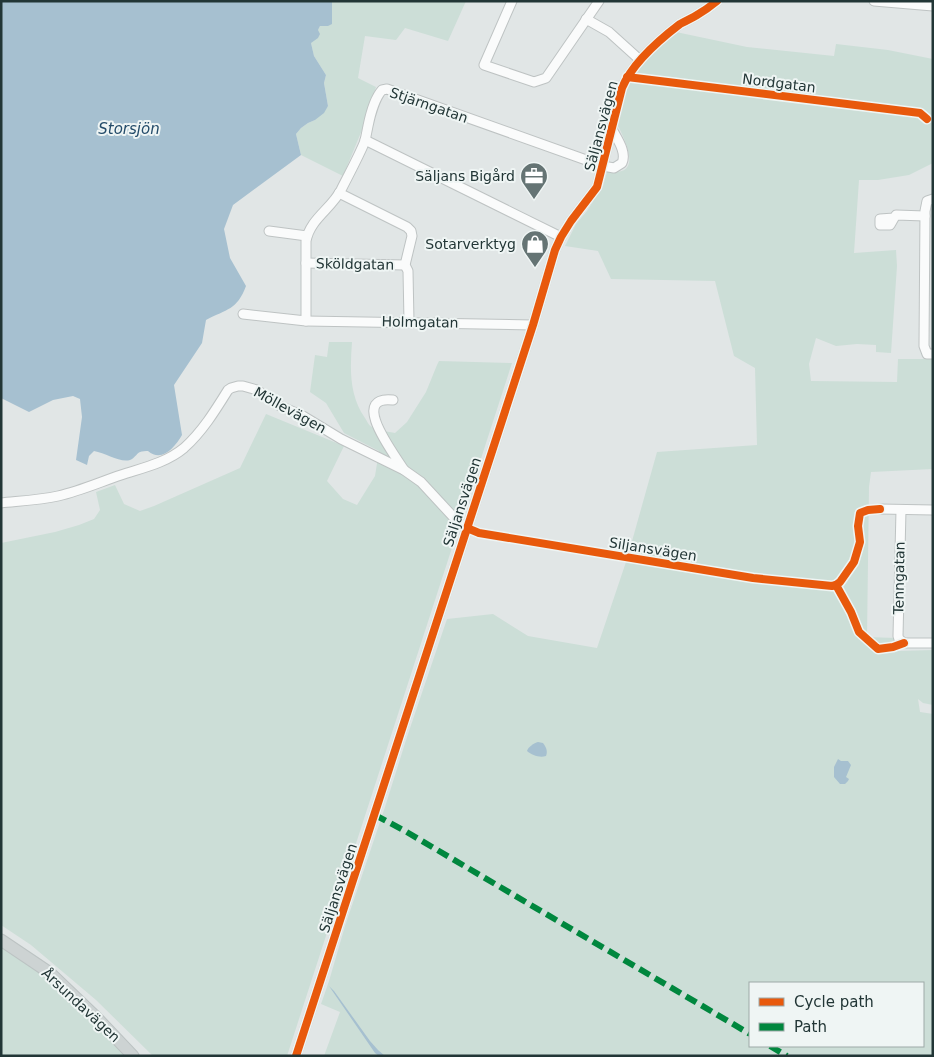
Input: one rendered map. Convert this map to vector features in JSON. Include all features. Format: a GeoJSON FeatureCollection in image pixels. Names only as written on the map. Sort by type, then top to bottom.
{"type":"FeatureCollection","features":[{"type":"Feature","properties":{"kind":"main road","name":"Årsundavägen"},"geometry":{"type":"LineString","coordinates":[[1,940],[50,973],[98,1018],[134,1056]]}},
{"type":"Feature","properties":{"kind":"street"},"geometry":{"type":"LineString","coordinates":[[512,1],[484,65],[534,82],[546,78],[599,1]]}},
{"type":"Feature","properties":{"kind":"street","name":"Säljansvägen"},"geometry":{"type":"LineString","coordinates":[[296,1056],[533,325],[555,250],[571,221],[597,187],[624,82],[640,60],[659,41],[681,24],[717,1]]}},
{"type":"Feature","properties":{"kind":"street"},"geometry":{"type":"LineString","coordinates":[[874,1],[933,6]]}},
{"type":"Feature","properties":{"kind":"street"},"geometry":{"type":"LineString","coordinates":[[586,19],[609,32],[640,60]]}},
{"type":"Feature","properties":{"kind":"street","name":"Stjärngatan"},"geometry":{"type":"LineString","coordinates":[[307,236],[313,224],[339,193],[365,140],[368,125],[382,90],[387,89],[603,166]]}},
{"type":"Feature","properties":{"kind":"street"},"geometry":{"type":"LineString","coordinates":[[603,166],[614,168],[620,166],[624,161],[623,152],[612,128]]}},
{"type":"Feature","properties":{"kind":"street"},"geometry":{"type":"LineString","coordinates":[[365,140],[561,237]]}},
{"type":"Feature","properties":{"kind":"street"},"geometry":{"type":"LineString","coordinates":[[339,193],[411,231],[412,236],[405,265],[408,271],[409,322]]}},
{"type":"Feature","properties":{"kind":"street"},"geometry":{"type":"LineString","coordinates":[[930,200],[925,205],[924,346],[930,354]]}},
{"type":"Feature","properties":{"kind":"street"},"geometry":{"type":"LineString","coordinates":[[894,218],[896,215],[925,216]]}},
{"type":"Feature","properties":{"kind":"street"},"geometry":{"type":"LineString","coordinates":[[243,314],[306,321],[307,236],[269,231]]}},
{"type":"Feature","properties":{"kind":"street","name":"Sköldgatan"},"geometry":{"type":"LineString","coordinates":[[306,263],[405,265]]}},
{"type":"Feature","properties":{"kind":"street","name":"Holmgatan"},"geometry":{"type":"LineString","coordinates":[[306,321],[533,325]]}},
{"type":"Feature","properties":{"kind":"street","name":"Möllevägen"},"geometry":{"type":"LineString","coordinates":[[1,503],[58,496],[159,463],[176,454],[190,442],[207,423],[228,390],[243,386],[257,390],[280,406],[303,416],[341,439],[404,470],[421,482],[458,522],[467,528]]}},
{"type":"Feature","properties":{"kind":"street"},"geometry":{"type":"LineString","coordinates":[[393,400],[377,402],[373,415],[382,435],[404,470]]}},
{"type":"Feature","properties":{"kind":"street"},"geometry":{"type":"LineString","coordinates":[[880,509],[933,510]]}},
{"type":"Feature","properties":{"kind":"street","name":"Tenngatan"},"geometry":{"type":"LineString","coordinates":[[901,510],[898,636],[899,640],[904,643],[933,644]]}},
{"type":"Feature","properties":{"kind":"shaded area"},"geometry":{"type":"Polygon","coordinates":[[[332,1],[466,1],[448,41],[405,28],[396,40],[365,36],[358,78],[376,87],[364,125],[343,176],[301,155],[296,134],[301,128],[315,120],[328,106],[324,83],[326,75],[314,56],[311,43],[320,26],[331,24],[332,1]]]}},
{"type":"Feature","properties":{"kind":"shaded area"},"geometry":{"type":"Polygon","coordinates":[[[676,32],[747,47],[834,56],[836,44],[888,50],[933,59],[933,163],[909,175],[878,180],[859,180],[854,253],[896,250],[897,266],[891,353],[876,352],[876,345],[836,346],[816,338],[809,364],[811,381],[897,382],[898,359],[933,359],[933,469],[871,472],[869,487],[867,637],[896,638],[898,651],[933,650],[933,705],[923,703],[918,699],[920,712],[933,714],[933,1056],[324,1056],[340,1012],[321,1004],[447,619],[493,614],[528,636],[597,648],[627,559],[657,452],[757,445],[755,368],[734,356],[715,281],[611,279],[598,251],[565,246],[576,224],[603,186],[607,172],[624,170],[628,166],[629,154],[617,124],[631,80],[753,95],[739,88],[634,76],[649,55],[676,32]]]}},
{"type":"Feature","properties":{"kind":"shaded area"},"geometry":{"type":"Polygon","coordinates":[[[329,342],[352,342],[353,391],[360,409],[371,426],[395,433],[407,422],[426,392],[439,361],[512,363],[287,1056],[153,1056],[96,1000],[31,945],[1,925],[1,543],[55,532],[94,519],[100,510],[96,492],[115,485],[124,504],[140,511],[240,468],[266,414],[344,446],[327,481],[343,499],[357,505],[375,476],[379,451],[344,433],[326,403],[310,392],[315,355],[327,357],[329,342]]]}},
{"type":"Feature","properties":{"kind":"shaded area"},"geometry":{"type":"Polygon","coordinates":[[[1,943],[48,978],[130,1056],[1,1056],[1,943]]]}},
{"type":"Feature","properties":{"kind":"water","name":"Storsjön"},"geometry":{"type":"Polygon","coordinates":[[[1,1],[332,1],[332,24],[320,26],[318,38],[311,43],[314,56],[326,75],[324,83],[328,106],[324,113],[301,128],[296,134],[301,155],[233,205],[224,229],[230,258],[246,286],[243,294],[235,304],[226,311],[206,320],[202,343],[174,385],[182,435],[168,452],[163,454],[158,455],[142,451],[126,461],[94,451],[89,456],[87,465],[76,460],[82,417],[80,399],[73,396],[53,400],[29,412],[1,398],[1,1]]]}},
{"type":"Feature","properties":{"kind":"water"},"geometry":{"type":"Polygon","coordinates":[[[538,742],[543,743],[545,746],[546,756],[536,756],[527,751],[531,745],[538,742]]]}},
{"type":"Feature","properties":{"kind":"water"},"geometry":{"type":"Polygon","coordinates":[[[838,759],[848,761],[851,765],[846,777],[849,779],[845,784],[840,784],[834,777],[834,767],[838,759]]]}},
{"type":"Feature","properties":{"kind":"water"},"geometry":{"type":"Polygon","coordinates":[[[329,986],[370,1041],[385,1056],[379,1056],[375,1053],[329,986]]]}},
{"type":"Feature","properties":{"kind":"marked path"},"geometry":{"type":"LineString","coordinates":[[375,815],[749,1033]]}},
{"type":"Feature","properties":{"kind":"marked path"},"geometry":{"type":"LineString","coordinates":[[772,1047],[787,1056]]}},
{"type":"Feature","properties":{"kind":"cycle path"},"geometry":{"type":"LineString","coordinates":[[296,1056],[533,325],[555,250],[571,221],[597,187],[622,88],[632,70],[663,37],[717,1]]}},
{"type":"Feature","properties":{"kind":"cycle path","name":"Nordgatan"},"geometry":{"type":"LineString","coordinates":[[627,77],[920,113],[927,119]]}},
{"type":"Feature","properties":{"kind":"cycle path"},"geometry":{"type":"LineString","coordinates":[[836,585],[854,562],[860,542],[858,526],[860,513],[880,509]]}},
{"type":"Feature","properties":{"kind":"cycle path","name":"Siljansvägen"},"geometry":{"type":"LineString","coordinates":[[467,528],[479,533],[753,578],[836,585],[851,612],[859,632],[878,649],[904,643]]}},
{"type":"Feature","properties":{"kind":"place","name":"Säljans Bigård"},"geometry":{"type":"Point","coordinates":[534,200]}},
{"type":"Feature","properties":{"kind":"place","name":"Sotarverktyg"},"geometry":{"type":"Point","coordinates":[535,268]}}]}
